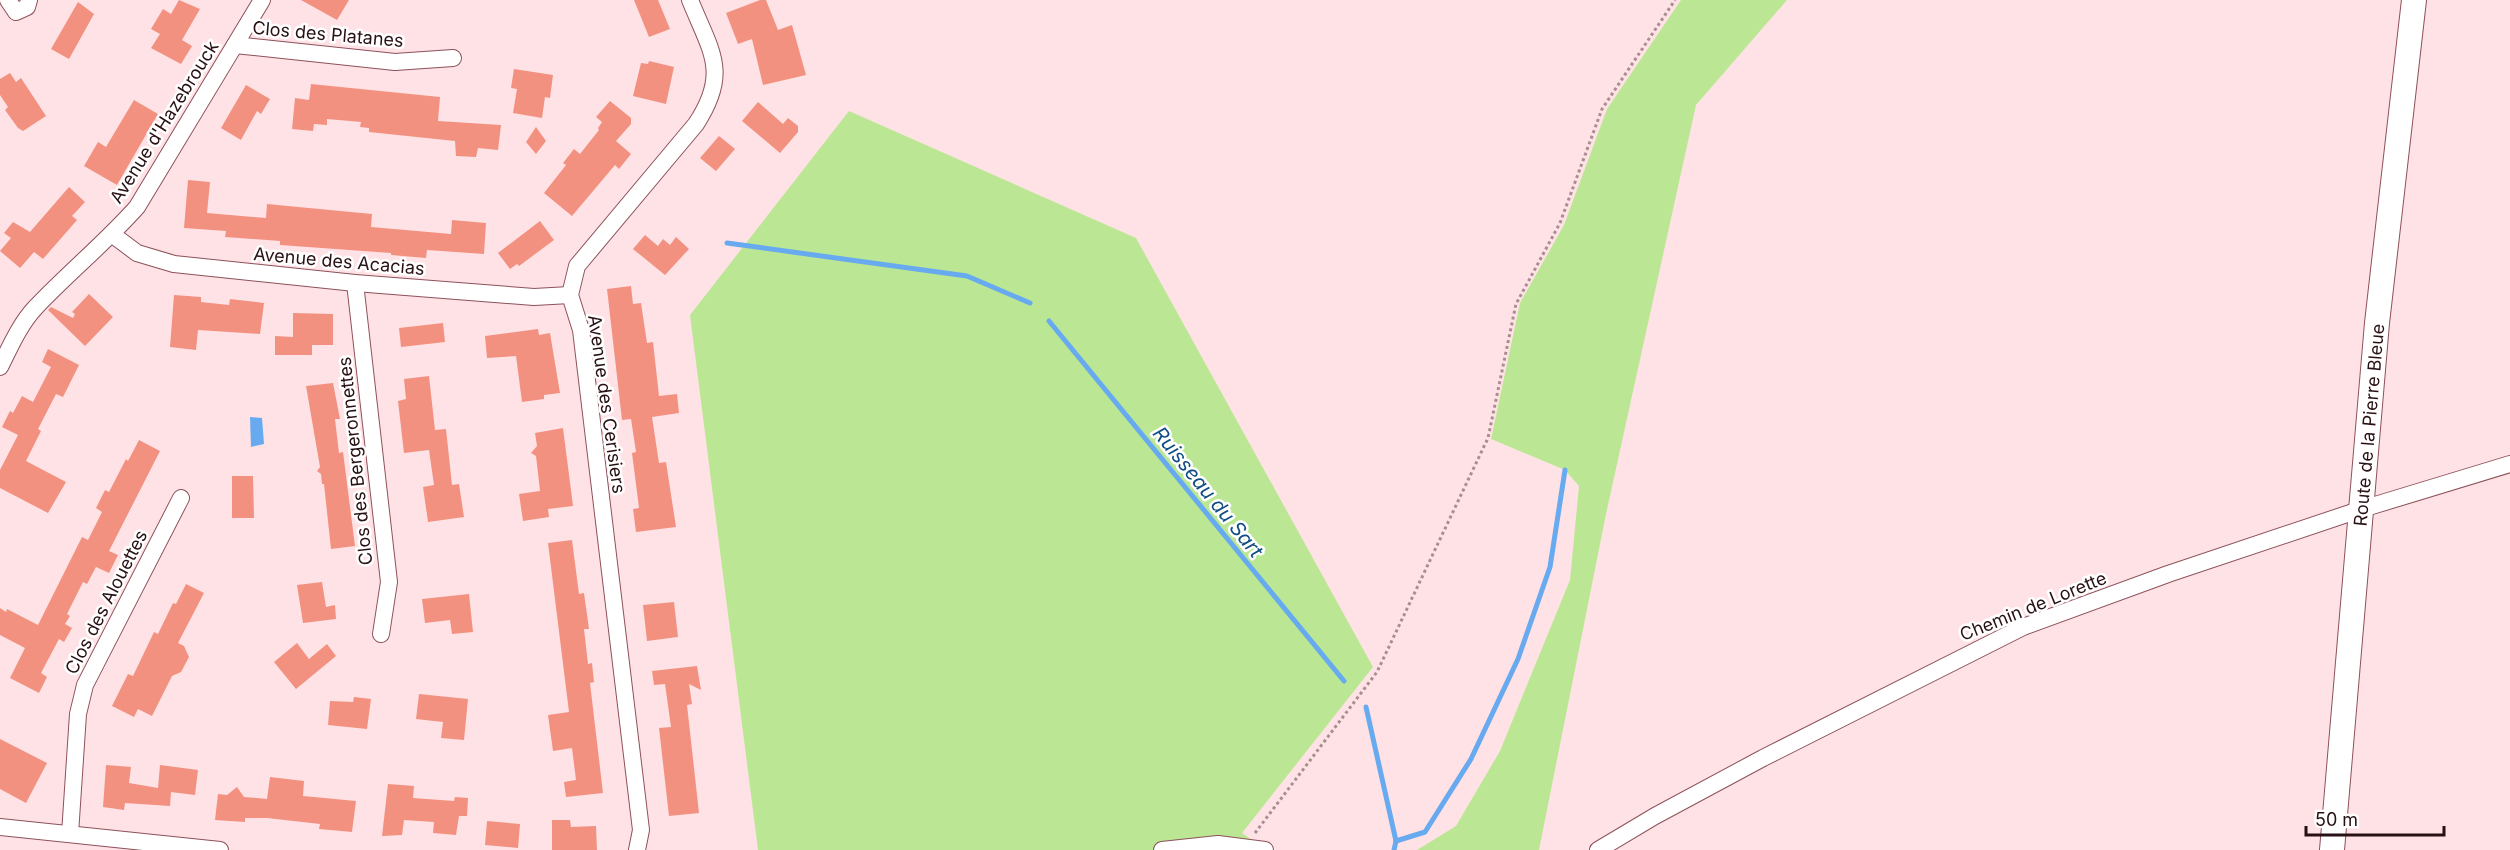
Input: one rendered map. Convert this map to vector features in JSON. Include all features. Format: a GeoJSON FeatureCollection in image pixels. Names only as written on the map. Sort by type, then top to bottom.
{"type":"FeatureCollection","features":[{"type":"Feature","properties":{"kind":"main road","name":"Route de la Pierre Bleue"},"geometry":{"type":"LineString","coordinates":[[2331,850],[2378,322],[2414,0]]}},
{"type":"Feature","properties":{"kind":"street"},"geometry":{"type":"LineString","coordinates":[[8,0],[16,12],[27,7],[28,0]]}},
{"type":"Feature","properties":{"kind":"street","name":"Avenue d'Hazebrouck"},"geometry":{"type":"LineString","coordinates":[[0,367],[17,334],[34,309],[113,235],[137,207],[262,0]]}},
{"type":"Feature","properties":{"kind":"street","name":"Avenue des Cerisiers"},"geometry":{"type":"LineString","coordinates":[[637,850],[641,830],[581,330],[570,296],[577,266],[696,124],[709,105],[716,72],[711,52],[690,0]]}},
{"type":"Feature","properties":{"kind":"street","name":"Clos des Platanes"},"geometry":{"type":"LineString","coordinates":[[235,45],[395,62],[453,58]]}},
{"type":"Feature","properties":{"kind":"street","name":"Avenue des Acacias"},"geometry":{"type":"LineString","coordinates":[[113,235],[138,253],[174,264],[355,283],[534,297],[570,296]]}},
{"type":"Feature","properties":{"kind":"street","name":"Clos des Bergeronnettes"},"geometry":{"type":"LineString","coordinates":[[355,283],[389,582],[381,634]]}},
{"type":"Feature","properties":{"kind":"street","name":"Chemin de Lorette"},"geometry":{"type":"LineString","coordinates":[[1598,850],[1655,816],[1763,758],[2023,627],[2168,574],[2362,509],[2510,464]]}},
{"type":"Feature","properties":{"kind":"street","name":"Clos des Alouettes"},"geometry":{"type":"LineString","coordinates":[[70,834],[78,714],[85,685],[181,498]]}},
{"type":"Feature","properties":{"kind":"street"},"geometry":{"type":"LineString","coordinates":[[0,827],[220,850]]}},
{"type":"Feature","properties":{"kind":"street"},"geometry":{"type":"LineString","coordinates":[[1162,850],[1218,844],[1265,850]]}},
{"type":"Feature","properties":{"kind":"path"},"geometry":{"type":"LineString","coordinates":[[1245,846],[1377,672],[1488,438],[1516,304],[1560,223],[1602,109],[1675,0]]}},
{"type":"Feature","properties":{"kind":"green space"},"geometry":{"type":"Polygon","coordinates":[[[1681,0],[1787,0],[1696,105],[1606,514],[1539,850],[1417,850],[1456,826],[1500,751],[1570,580],[1579,486],[1565,470],[1491,439],[1520,303],[1564,225],[1607,109],[1681,0]]]}},
{"type":"Feature","properties":{"kind":"green space"},"geometry":{"type":"Polygon","coordinates":[[[849,111],[1136,238],[1373,667],[1242,833],[1266,850],[758,850],[690,315],[849,111]]]}},
{"type":"Feature","properties":{"kind":"water"},"geometry":{"type":"Polygon","coordinates":[[[250,417],[262,418],[264,444],[251,447],[250,417]]]}},
{"type":"Feature","properties":{"kind":"building"},"geometry":{"type":"Polygon","coordinates":[[[179,0],[200,9],[182,40],[192,46],[181,64],[151,48],[160,34],[151,29],[163,9],[171,14],[179,0]]]}},
{"type":"Feature","properties":{"kind":"building"},"geometry":{"type":"Polygon","coordinates":[[[301,0],[349,0],[337,20],[301,0]]]}},
{"type":"Feature","properties":{"kind":"building"},"geometry":{"type":"Polygon","coordinates":[[[634,0],[658,0],[670,29],[649,37],[634,0]]]}},
{"type":"Feature","properties":{"kind":"building"},"geometry":{"type":"Polygon","coordinates":[[[760,0],[766,0],[778,30],[792,25],[806,75],[763,85],[752,39],[738,44],[726,13],[760,0]]]}},
{"type":"Feature","properties":{"kind":"building"},"geometry":{"type":"Polygon","coordinates":[[[78,2],[94,14],[69,59],[51,49],[78,2]]]}},
{"type":"Feature","properties":{"kind":"building"},"geometry":{"type":"Polygon","coordinates":[[[649,61],[674,67],[666,104],[633,96],[641,63],[648,64],[649,61]]]}},
{"type":"Feature","properties":{"kind":"building"},"geometry":{"type":"Polygon","coordinates":[[[514,69],[553,75],[550,98],[545,97],[542,118],[513,113],[517,89],[511,88],[514,69]]]}},
{"type":"Feature","properties":{"kind":"building"},"geometry":{"type":"Polygon","coordinates":[[[10,73],[16,82],[21,78],[46,116],[23,131],[18,128],[5,110],[8,107],[0,95],[0,79],[10,73]]]}},
{"type":"Feature","properties":{"kind":"building"},"geometry":{"type":"Polygon","coordinates":[[[311,84],[440,97],[438,121],[501,125],[498,150],[478,148],[476,157],[456,156],[455,141],[369,132],[369,128],[360,127],[361,122],[327,119],[327,125],[314,124],[313,131],[292,129],[295,98],[309,100],[311,84]]]}},
{"type":"Feature","properties":{"kind":"building"},"geometry":{"type":"Polygon","coordinates":[[[246,85],[270,99],[261,114],[257,111],[241,140],[221,128],[246,85]]]}},
{"type":"Feature","properties":{"kind":"building"},"geometry":{"type":"Polygon","coordinates":[[[134,100],[158,114],[117,185],[84,166],[98,142],[106,147],[134,100]]]}},
{"type":"Feature","properties":{"kind":"building"},"geometry":{"type":"Polygon","coordinates":[[[610,101],[631,118],[631,124],[616,141],[631,154],[619,169],[615,165],[572,216],[544,193],[566,165],[563,163],[574,149],[580,154],[599,130],[602,122],[596,117],[610,101]]]}},
{"type":"Feature","properties":{"kind":"building"},"geometry":{"type":"Polygon","coordinates":[[[758,102],[783,124],[788,118],[798,126],[798,132],[780,153],[742,121],[758,102]]]}},
{"type":"Feature","properties":{"kind":"building"},"geometry":{"type":"Polygon","coordinates":[[[536,127],[546,141],[536,154],[526,142],[536,127]]]}},
{"type":"Feature","properties":{"kind":"building"},"geometry":{"type":"Polygon","coordinates":[[[719,136],[735,149],[716,171],[700,158],[719,136]]]}},
{"type":"Feature","properties":{"kind":"building"},"geometry":{"type":"Polygon","coordinates":[[[188,180],[210,182],[207,213],[266,218],[267,204],[372,214],[371,227],[451,234],[452,220],[486,223],[484,254],[427,250],[426,258],[391,255],[391,253],[280,245],[280,241],[225,237],[226,231],[184,228],[188,180]]]}},
{"type":"Feature","properties":{"kind":"building"},"geometry":{"type":"Polygon","coordinates":[[[69,187],[85,202],[72,216],[77,220],[43,259],[34,252],[20,268],[0,251],[11,238],[4,233],[13,222],[30,232],[69,187]]]}},
{"type":"Feature","properties":{"kind":"building"},"geometry":{"type":"Polygon","coordinates":[[[540,221],[554,240],[519,266],[517,264],[510,269],[498,253],[540,221]]]}},
{"type":"Feature","properties":{"kind":"building"},"geometry":{"type":"Polygon","coordinates":[[[645,235],[658,246],[663,239],[670,245],[676,237],[689,249],[665,275],[633,249],[645,235]]]}},
{"type":"Feature","properties":{"kind":"building"},"geometry":{"type":"Polygon","coordinates":[[[631,286],[633,304],[641,303],[647,343],[653,342],[659,396],[677,394],[679,413],[652,417],[659,463],[666,462],[676,527],[636,532],[633,509],[639,508],[632,453],[636,452],[631,419],[622,420],[607,289],[631,286]]]}},
{"type":"Feature","properties":{"kind":"building"},"geometry":{"type":"Polygon","coordinates":[[[89,294],[113,317],[85,346],[48,310],[51,307],[73,318],[75,314],[72,312],[89,294]]]}},
{"type":"Feature","properties":{"kind":"building"},"geometry":{"type":"Polygon","coordinates":[[[174,295],[201,297],[201,302],[229,305],[230,299],[264,303],[260,334],[198,330],[196,350],[170,347],[174,295]]]}},
{"type":"Feature","properties":{"kind":"building"},"geometry":{"type":"Polygon","coordinates":[[[293,313],[333,314],[333,345],[312,345],[312,355],[275,355],[275,336],[293,337],[293,313]]]}},
{"type":"Feature","properties":{"kind":"building"},"geometry":{"type":"Polygon","coordinates":[[[443,323],[445,342],[401,347],[399,328],[443,323]]]}},
{"type":"Feature","properties":{"kind":"building"},"geometry":{"type":"Polygon","coordinates":[[[538,329],[539,335],[550,333],[560,393],[544,395],[544,399],[522,402],[516,356],[487,358],[485,336],[538,329]]]}},
{"type":"Feature","properties":{"kind":"building"},"geometry":{"type":"Polygon","coordinates":[[[48,349],[79,365],[63,397],[56,394],[38,429],[41,431],[26,461],[66,482],[48,513],[0,488],[0,470],[18,435],[2,427],[10,411],[13,413],[22,396],[33,402],[51,367],[42,362],[48,349]]]}},
{"type":"Feature","properties":{"kind":"building"},"geometry":{"type":"Polygon","coordinates":[[[429,376],[435,430],[446,429],[452,485],[459,484],[464,517],[428,522],[423,487],[434,485],[429,450],[404,453],[398,401],[406,399],[404,379],[429,376]]]}},
{"type":"Feature","properties":{"kind":"building"},"geometry":{"type":"Polygon","coordinates":[[[333,383],[340,419],[335,419],[339,453],[343,452],[355,546],[331,549],[324,484],[322,484],[321,474],[317,471],[320,467],[306,386],[333,383]]]}},
{"type":"Feature","properties":{"kind":"building"},"geometry":{"type":"Polygon","coordinates":[[[563,428],[573,506],[548,509],[549,517],[523,521],[519,494],[540,491],[536,456],[531,453],[537,446],[535,433],[563,428]]]}},
{"type":"Feature","properties":{"kind":"building"},"geometry":{"type":"Polygon","coordinates":[[[139,440],[160,451],[109,551],[118,555],[109,573],[96,567],[87,584],[83,582],[67,614],[70,616],[65,624],[72,628],[64,642],[59,639],[41,673],[47,677],[39,693],[10,678],[25,648],[0,635],[0,608],[6,612],[7,609],[38,625],[82,537],[88,540],[102,512],[96,508],[105,490],[109,492],[139,440]]]}},
{"type":"Feature","properties":{"kind":"building"},"geometry":{"type":"Polygon","coordinates":[[[232,476],[253,476],[254,518],[232,518],[232,476]]]}},
{"type":"Feature","properties":{"kind":"building"},"geometry":{"type":"Polygon","coordinates":[[[572,540],[579,594],[584,593],[589,629],[584,629],[588,664],[592,663],[594,682],[590,683],[603,793],[566,797],[564,782],[576,780],[572,748],[553,751],[548,715],[569,712],[548,543],[572,540]]]}},
{"type":"Feature","properties":{"kind":"building"},"geometry":{"type":"Polygon","coordinates":[[[322,582],[326,607],[335,605],[336,619],[303,623],[297,585],[322,582]]]}},
{"type":"Feature","properties":{"kind":"building"},"geometry":{"type":"Polygon","coordinates":[[[186,584],[204,593],[178,643],[184,646],[189,657],[181,672],[172,676],[152,716],[138,709],[134,717],[112,706],[128,674],[133,676],[154,632],[158,634],[173,603],[176,604],[186,584]]]}},
{"type":"Feature","properties":{"kind":"building"},"geometry":{"type":"Polygon","coordinates":[[[469,594],[473,632],[452,634],[450,620],[425,623],[422,599],[469,594]]]}},
{"type":"Feature","properties":{"kind":"building"},"geometry":{"type":"Polygon","coordinates":[[[674,602],[678,637],[647,641],[643,605],[674,602]]]}},
{"type":"Feature","properties":{"kind":"building"},"geometry":{"type":"Polygon","coordinates":[[[297,643],[309,659],[327,644],[336,656],[296,689],[274,662],[297,643]]]}},
{"type":"Feature","properties":{"kind":"building"},"geometry":{"type":"Polygon","coordinates":[[[697,666],[701,690],[689,684],[692,704],[687,705],[699,813],[669,816],[659,728],[671,727],[665,684],[654,685],[652,671],[697,666]]]}},
{"type":"Feature","properties":{"kind":"building"},"geometry":{"type":"Polygon","coordinates":[[[419,694],[468,699],[464,740],[441,738],[443,722],[416,719],[419,694]]]}},
{"type":"Feature","properties":{"kind":"building"},"geometry":{"type":"Polygon","coordinates":[[[354,697],[371,699],[367,729],[328,725],[330,701],[353,702],[354,697]]]}},
{"type":"Feature","properties":{"kind":"building"},"geometry":{"type":"Polygon","coordinates":[[[0,739],[47,763],[26,803],[0,789],[0,739]]]}},
{"type":"Feature","properties":{"kind":"building"},"geometry":{"type":"Polygon","coordinates":[[[106,765],[131,767],[129,783],[158,788],[160,765],[198,770],[195,795],[171,792],[170,806],[125,803],[124,810],[103,807],[106,765]]]}},
{"type":"Feature","properties":{"kind":"building"},"geometry":{"type":"Polygon","coordinates":[[[270,777],[304,781],[303,796],[356,801],[352,832],[319,829],[320,824],[267,818],[245,818],[245,822],[215,820],[218,794],[227,795],[237,787],[244,797],[267,799],[270,777]]]}},
{"type":"Feature","properties":{"kind":"building"},"geometry":{"type":"Polygon","coordinates":[[[388,784],[414,786],[413,798],[454,801],[455,797],[468,798],[467,816],[459,816],[456,835],[433,833],[434,822],[404,820],[402,835],[382,836],[388,784]]]}},
{"type":"Feature","properties":{"kind":"building"},"geometry":{"type":"Polygon","coordinates":[[[552,820],[570,820],[571,827],[596,826],[597,850],[552,850],[552,820]]]}},
{"type":"Feature","properties":{"kind":"building"},"geometry":{"type":"Polygon","coordinates":[[[487,821],[520,824],[518,848],[485,845],[487,821]]]}},
{"type":"Feature","properties":{"kind":"waterway","name":"Ruisseau du Sart"},"geometry":{"type":"LineString","coordinates":[[727,243],[967,276],[1030,303]]}},
{"type":"Feature","properties":{"kind":"waterway","name":"Ruisseau du Sart"},"geometry":{"type":"LineString","coordinates":[[1049,321],[1344,681]]}},
{"type":"Feature","properties":{"kind":"waterway"},"geometry":{"type":"LineString","coordinates":[[1396,841],[1425,832],[1471,759],[1518,659],[1550,567],[1565,470]]}},
{"type":"Feature","properties":{"kind":"waterway","name":"Ruisseau du Sart"},"geometry":{"type":"LineString","coordinates":[[1366,707],[1396,841],[1394,850]]}}]}
